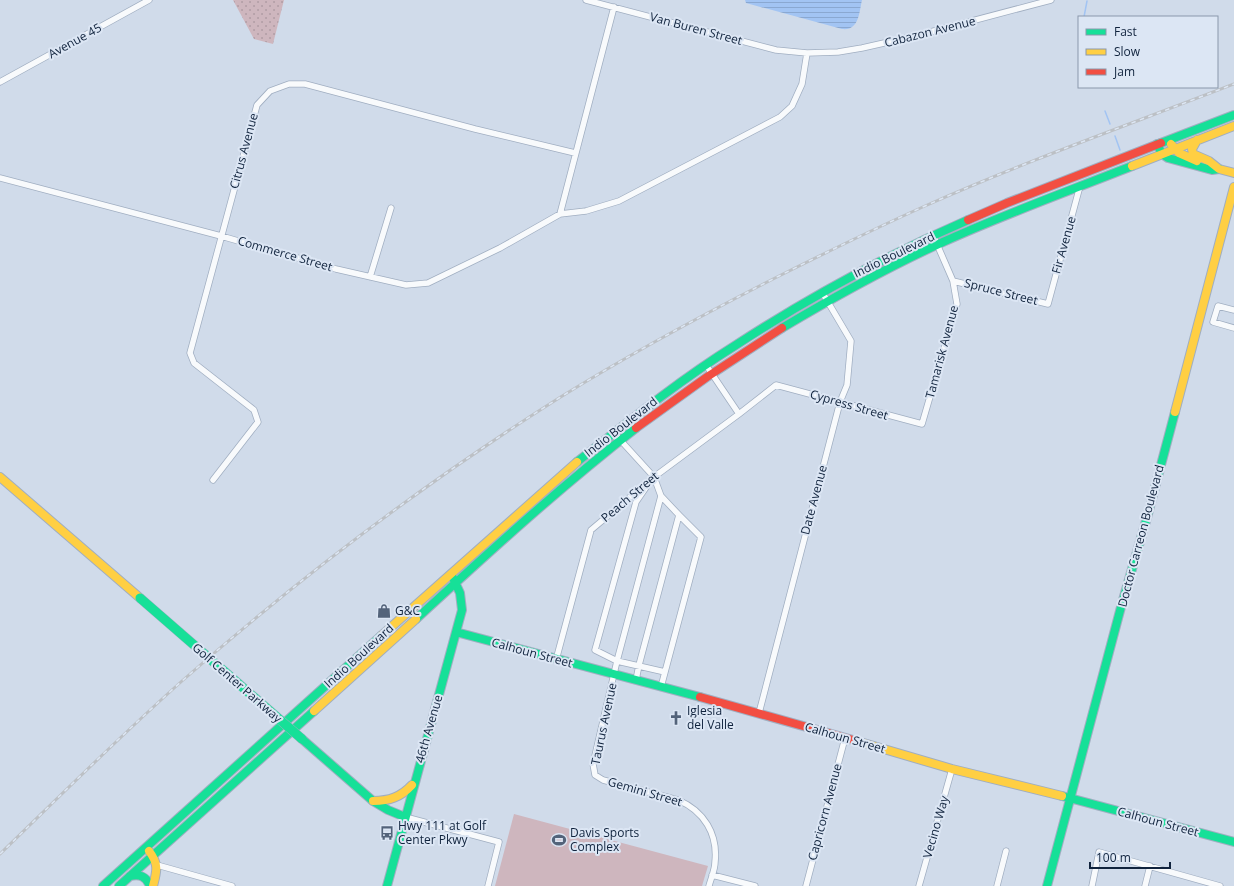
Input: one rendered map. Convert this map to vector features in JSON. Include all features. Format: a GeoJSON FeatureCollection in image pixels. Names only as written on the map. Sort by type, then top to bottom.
{"type":"FeatureCollection","features":[{"type":"Feature","properties":{"kind":"main road","name":"Indio Boulevard"},"geometry":{"type":"LineString","coordinates":[[103,886],[573,465],[614,432],[706,365],[764,327],[822,292],[933,235],[1007,203],[1234,115]]}},
{"type":"Feature","properties":{"kind":"main road","name":"Indio Boulevard"},"geometry":{"type":"LineString","coordinates":[[119,886],[130,876],[155,860],[207,807],[566,485],[620,440],[712,373],[769,336],[828,301],[875,275],[938,245],[989,222],[1234,126]]}},
{"type":"Feature","properties":{"kind":"main road"},"geometry":{"type":"LineString","coordinates":[[1169,140],[1174,150],[1191,160],[1234,173]]}},
{"type":"Feature","properties":{"kind":"main road"},"geometry":{"type":"LineString","coordinates":[[1197,140],[1193,146],[1193,154],[1216,167]]}},
{"type":"Feature","properties":{"kind":"main road"},"geometry":{"type":"LineString","coordinates":[[1157,144],[1162,154],[1173,160],[1205,169],[1212,170],[1216,167]]}},
{"type":"Feature","properties":{"kind":"main road","name":"Doctor Carreon Boulevard"},"geometry":{"type":"LineString","coordinates":[[1046,886],[1234,187]]}},
{"type":"Feature","properties":{"kind":"main road","name":"Golf Center Parkway"},"geometry":{"type":"LineString","coordinates":[[0,477],[373,801],[381,807],[405,817]]}},
{"type":"Feature","properties":{"kind":"main road","name":"46th Avenue"},"geometry":{"type":"LineString","coordinates":[[387,886],[414,782],[462,610],[463,601],[461,591],[450,574]]}},
{"type":"Feature","properties":{"kind":"main road","name":"Calhoun Street"},"geometry":{"type":"LineString","coordinates":[[456,632],[556,660],[759,713],[952,769],[1234,841]]}},
{"type":"Feature","properties":{"kind":"main road"},"geometry":{"type":"LineString","coordinates":[[207,807],[216,792],[228,781],[232,770]]}},
{"type":"Feature","properties":{"kind":"main road"},"geometry":{"type":"LineString","coordinates":[[373,801],[386,801],[396,798],[404,794],[414,782]]}},
{"type":"Feature","properties":{"kind":"main road"},"geometry":{"type":"LineString","coordinates":[[130,876],[144,876],[151,886],[156,877],[155,860],[146,847]]}},
{"type":"Feature","properties":{"kind":"street","name":"Avenue 45"},"geometry":{"type":"LineString","coordinates":[[0,82],[149,0]]}},
{"type":"Feature","properties":{"kind":"street","name":"Van Buren Street"},"geometry":{"type":"LineString","coordinates":[[586,0],[776,50],[807,53]]}},
{"type":"Feature","properties":{"kind":"street","name":"Cabazon Avenue"},"geometry":{"type":"LineString","coordinates":[[807,53],[838,52],[862,48],[915,36],[1051,0]]}},
{"type":"Feature","properties":{"kind":"street"},"geometry":{"type":"LineString","coordinates":[[614,7],[560,214],[586,210],[619,201],[780,117],[792,106],[802,84],[807,53]]}},
{"type":"Feature","properties":{"kind":"street","name":"Citrus Avenue"},"geometry":{"type":"LineString","coordinates":[[213,480],[258,422],[254,410],[194,363],[190,354],[257,105],[270,91],[289,84],[306,84],[468,127],[575,153]]}},
{"type":"Feature","properties":{"kind":"street","name":"Commerce Street"},"geometry":{"type":"LineString","coordinates":[[0,178],[370,277],[406,285],[428,283],[500,248],[560,214]]}},
{"type":"Feature","properties":{"kind":"street","name":"Fir Avenue"},"geometry":{"type":"LineString","coordinates":[[1048,304],[1080,186]]}},
{"type":"Feature","properties":{"kind":"street"},"geometry":{"type":"LineString","coordinates":[[370,277],[391,208]]}},
{"type":"Feature","properties":{"kind":"street","name":"Tamarisk Avenue"},"geometry":{"type":"LineString","coordinates":[[922,424],[957,304],[953,281],[933,235]]}},
{"type":"Feature","properties":{"kind":"street","name":"Spruce Street"},"geometry":{"type":"LineString","coordinates":[[953,281],[1048,304]]}},
{"type":"Feature","properties":{"kind":"street","name":"Date Avenue"},"geometry":{"type":"LineString","coordinates":[[759,713],[840,402],[847,385],[851,341],[822,292]]}},
{"type":"Feature","properties":{"kind":"street"},"geometry":{"type":"LineString","coordinates":[[1234,310],[1218,306],[1214,322],[1234,328]]}},
{"type":"Feature","properties":{"kind":"street"},"geometry":{"type":"LineString","coordinates":[[706,365],[739,414]]}},
{"type":"Feature","properties":{"kind":"street","name":"Cypress Street"},"geometry":{"type":"LineString","coordinates":[[776,385],[922,424]]}},
{"type":"Feature","properties":{"kind":"street","name":"Peach Street"},"geometry":{"type":"LineString","coordinates":[[556,660],[591,530],[654,477],[776,385]]}},
{"type":"Feature","properties":{"kind":"street"},"geometry":{"type":"LineString","coordinates":[[614,432],[654,477],[661,496],[701,537],[661,687]]}},
{"type":"Feature","properties":{"kind":"street"},"geometry":{"type":"LineString","coordinates":[[654,477],[636,502],[594,650],[617,660],[665,672]]}},
{"type":"Feature","properties":{"kind":"street","name":"Taurus Avenue"},"geometry":{"type":"LineString","coordinates":[[595,774],[594,764],[617,660],[661,496]]}},
{"type":"Feature","properties":{"kind":"street"},"geometry":{"type":"LineString","coordinates":[[636,680],[679,515]]}},
{"type":"Feature","properties":{"kind":"street","name":"Capricorn Avenue"},"geometry":{"type":"LineString","coordinates":[[806,886],[844,738]]}},
{"type":"Feature","properties":{"kind":"street","name":"Vecino Way"},"geometry":{"type":"LineString","coordinates":[[919,886],[952,769]]}},
{"type":"Feature","properties":{"kind":"street","name":"Gemini Street"},"geometry":{"type":"LineString","coordinates":[[595,774],[603,780],[678,800],[688,804],[696,810],[708,825],[714,840],[716,851],[712,875]]}},
{"type":"Feature","properties":{"kind":"street","name":"Golf Center Parkway"},"geometry":{"type":"LineString","coordinates":[[405,817],[500,842],[488,886]]}},
{"type":"Feature","properties":{"kind":"street"},"geometry":{"type":"LineString","coordinates":[[997,886],[1006,851]]}},
{"type":"Feature","properties":{"kind":"street"},"geometry":{"type":"LineString","coordinates":[[1092,886],[1099,852],[1208,884],[1220,886]]}},
{"type":"Feature","properties":{"kind":"street"},"geometry":{"type":"LineString","coordinates":[[155,860],[232,886]]}},
{"type":"Feature","properties":{"kind":"street"},"geometry":{"type":"LineString","coordinates":[[1145,886],[1150,866]]}},
{"type":"Feature","properties":{"kind":"street"},"geometry":{"type":"LineString","coordinates":[[709,886],[712,875],[755,886]]}},
{"type":"Feature","properties":{"kind":"shaded area"},"geometry":{"type":"Polygon","coordinates":[[[233,0],[284,0],[273,44],[254,39],[233,0]]]}},
{"type":"Feature","properties":{"kind":"shaded area","name":"Davis Sports Complex"},"geometry":{"type":"Polygon","coordinates":[[[514,814],[708,866],[702,886],[495,886],[514,814]]]}},
{"type":"Feature","properties":{"kind":"water"},"geometry":{"type":"Polygon","coordinates":[[[745,0],[862,0],[859,15],[855,24],[848,29],[842,29],[746,3],[745,0]]]}},
{"type":"Feature","properties":{"kind":"waterway"},"geometry":{"type":"LineString","coordinates":[[1084,16],[1087,1]]}},
{"type":"Feature","properties":{"kind":"waterway"},"geometry":{"type":"LineString","coordinates":[[1105,111],[1110,124]]}},
{"type":"Feature","properties":{"kind":"waterway"},"geometry":{"type":"LineString","coordinates":[[1115,136],[1120,150]]}},
{"type":"Feature","properties":{"kind":"railway"},"geometry":{"type":"LineString","coordinates":[[0,854],[159,702],[227,642],[272,605],[412,497],[509,430],[559,398],[640,350],[695,320],[779,276],[888,223],[963,189],[1234,84]]}},
{"type":"Feature","properties":{"kind":"traffic: fast"},"geometry":{"type":"LineString","coordinates":[[1161,143],[1234,115]]}},
{"type":"Feature","properties":{"kind":"traffic: fast"},"geometry":{"type":"LineString","coordinates":[[1157,144],[1162,154],[1168,158],[1212,170],[1219,169]]}},
{"type":"Feature","properties":{"kind":"traffic: fast"},"geometry":{"type":"LineString","coordinates":[[782,328],[861,283],[943,242],[1013,212],[1132,166]]}},
{"type":"Feature","properties":{"kind":"traffic: fast"},"geometry":{"type":"LineString","coordinates":[[577,462],[635,416],[715,358],[764,327],[879,262],[968,220]]}},
{"type":"Feature","properties":{"kind":"traffic: fast"},"geometry":{"type":"LineString","coordinates":[[1047,886],[1121,607],[1148,514],[1175,412]]}},
{"type":"Feature","properties":{"kind":"traffic: fast"},"geometry":{"type":"LineString","coordinates":[[416,619],[552,497],[636,428]]}},
{"type":"Feature","properties":{"kind":"traffic: fast"},"geometry":{"type":"LineString","coordinates":[[387,886],[462,610],[460,593],[453,578]]}},
{"type":"Feature","properties":{"kind":"traffic: fast"},"geometry":{"type":"LineString","coordinates":[[140,598],[302,739]]}},
{"type":"Feature","properties":{"kind":"traffic: fast"},"geometry":{"type":"LineString","coordinates":[[456,632],[700,697]]}},
{"type":"Feature","properties":{"kind":"traffic: fast"},"geometry":{"type":"LineString","coordinates":[[103,886],[381,636]]}},
{"type":"Feature","properties":{"kind":"traffic: fast"},"geometry":{"type":"LineString","coordinates":[[119,886],[314,711]]}},
{"type":"Feature","properties":{"kind":"traffic: fast"},"geometry":{"type":"LineString","coordinates":[[302,739],[373,801],[388,810],[405,817]]}},
{"type":"Feature","properties":{"kind":"traffic: fast"},"geometry":{"type":"LineString","coordinates":[[1062,796],[1234,842]]}},
{"type":"Feature","properties":{"kind":"traffic: fast"},"geometry":{"type":"LineString","coordinates":[[130,876],[142,876],[147,880],[150,886]]}},
{"type":"Feature","properties":{"kind":"traffic: slow"},"geometry":{"type":"LineString","coordinates":[[1132,166],[1234,126]]}},
{"type":"Feature","properties":{"kind":"traffic: slow"},"geometry":{"type":"LineString","coordinates":[[1197,140],[1192,149],[1193,154],[1209,161],[1219,169],[1234,173]]}},
{"type":"Feature","properties":{"kind":"traffic: slow"},"geometry":{"type":"LineString","coordinates":[[1171,144],[1179,153],[1197,161]]}},
{"type":"Feature","properties":{"kind":"traffic: slow"},"geometry":{"type":"LineString","coordinates":[[1175,412],[1234,187]]}},
{"type":"Feature","properties":{"kind":"traffic: slow"},"geometry":{"type":"LineString","coordinates":[[381,636],[577,462]]}},
{"type":"Feature","properties":{"kind":"traffic: slow"},"geometry":{"type":"LineString","coordinates":[[0,477],[140,598]]}},
{"type":"Feature","properties":{"kind":"traffic: slow"},"geometry":{"type":"LineString","coordinates":[[314,711],[416,619]]}},
{"type":"Feature","properties":{"kind":"traffic: slow"},"geometry":{"type":"LineString","coordinates":[[860,742],[952,769],[1062,796]]}},
{"type":"Feature","properties":{"kind":"traffic: slow"},"geometry":{"type":"LineString","coordinates":[[373,801],[394,798],[404,793],[412,785]]}},
{"type":"Feature","properties":{"kind":"traffic: slow"},"geometry":{"type":"LineString","coordinates":[[149,851],[156,864],[153,886]]}},
{"type":"Feature","properties":{"kind":"traffic: jam"},"geometry":{"type":"LineString","coordinates":[[968,220],[1007,203],[1161,143]]}},
{"type":"Feature","properties":{"kind":"traffic: jam"},"geometry":{"type":"LineString","coordinates":[[636,428],[707,377],[782,328]]}},
{"type":"Feature","properties":{"kind":"traffic: jam"},"geometry":{"type":"LineString","coordinates":[[700,697],[860,742]]}},
{"type":"Feature","properties":{"kind":"place","name":"G&C"},"geometry":{"type":"Point","coordinates":[384,611]}},
{"type":"Feature","properties":{"kind":"place","name":"Iglesia del Valle"},"geometry":{"type":"Point","coordinates":[676,718]}},
{"type":"Feature","properties":{"kind":"place","name":"Hwy 111 at Golf Center Pkwy"},"geometry":{"type":"Point","coordinates":[387,833]}},
{"type":"Feature","properties":{"kind":"place","name":"Davis Sports Complex"},"geometry":{"type":"Point","coordinates":[559,840]}}]}
